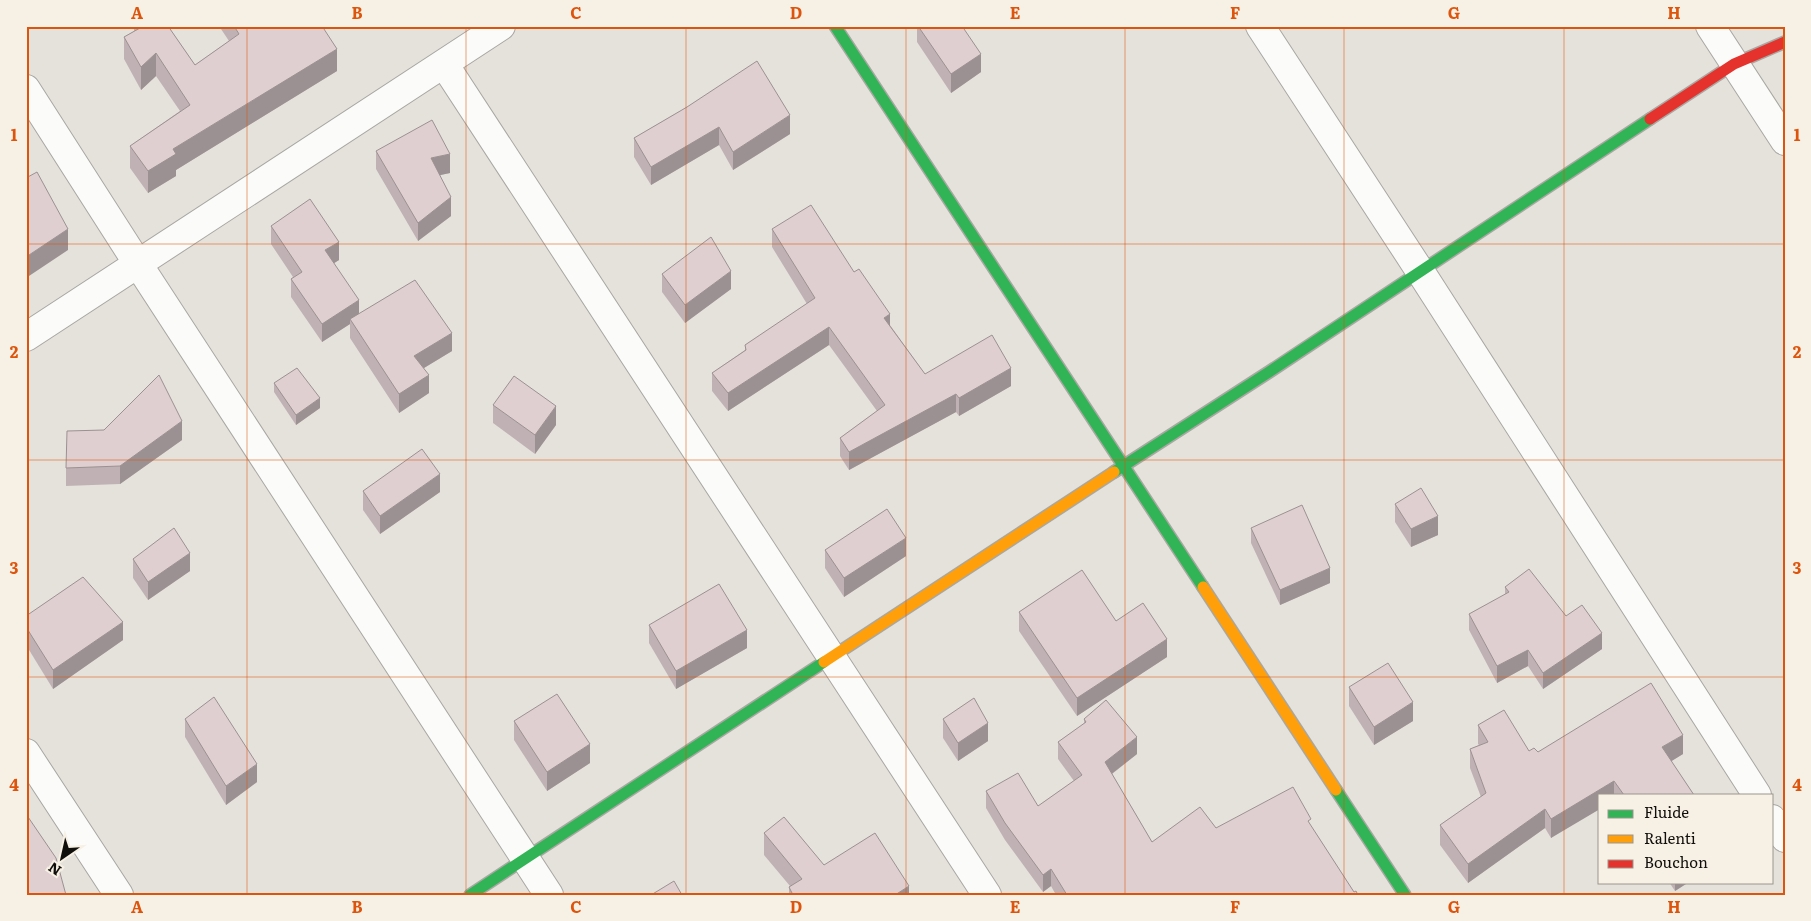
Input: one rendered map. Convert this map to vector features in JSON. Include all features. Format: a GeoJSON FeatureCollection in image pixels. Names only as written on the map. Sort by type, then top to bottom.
{"type":"FeatureCollection","features":[{"type":"Feature","properties":{"kind":"street"},"geometry":{"type":"LineString","coordinates":[[26,338],[501,26]]}},
{"type":"Feature","properties":{"kind":"street"},"geometry":{"type":"LineString","coordinates":[[835,26],[1405,895]]}},
{"type":"Feature","properties":{"kind":"street"},"geometry":{"type":"LineString","coordinates":[[1260,26],[1756,794]]}},
{"type":"Feature","properties":{"kind":"street"},"geometry":{"type":"LineString","coordinates":[[1710,26],[1785,141]]}},
{"type":"Feature","properties":{"kind":"street"},"geometry":{"type":"LineString","coordinates":[[470,895],[1277,367],[1734,64],[1785,42]]}},
{"type":"Feature","properties":{"kind":"street"},"geometry":{"type":"LineString","coordinates":[[444,64],[987,895]]}},
{"type":"Feature","properties":{"kind":"street"},"geometry":{"type":"LineString","coordinates":[[26,89],[549,895]]}},
{"type":"Feature","properties":{"kind":"street"},"geometry":{"type":"LineString","coordinates":[[26,753],[119,895]]}},
{"type":"Feature","properties":{"kind":"street"},"geometry":{"type":"LineString","coordinates":[[1774,822],[1785,838]]}},
{"type":"Feature","properties":{"kind":"building"},"geometry":{"type":"Polygon","coordinates":[[[138,26],[168,26],[195,65],[239,34],[234,26],[322,26],[337,49],[173,149],[176,154],[148,171],[130,146],[190,105],[156,53],[141,67],[124,37],[140,28],[138,26]]]}},
{"type":"Feature","properties":{"kind":"building"},"geometry":{"type":"Polygon","coordinates":[[[918,26],[962,26],[981,54],[951,74],[918,26]]]}},
{"type":"Feature","properties":{"kind":"building"},"geometry":{"type":"Polygon","coordinates":[[[757,61],[790,115],[733,152],[719,127],[651,167],[634,138],[687,107],[757,61]]]}},
{"type":"Feature","properties":{"kind":"building"},"geometry":{"type":"Polygon","coordinates":[[[432,120],[450,154],[431,158],[451,197],[418,223],[376,151],[432,120]]]}},
{"type":"Feature","properties":{"kind":"building"},"geometry":{"type":"Polygon","coordinates":[[[37,172],[68,229],[26,257],[26,178],[37,172]]]}},
{"type":"Feature","properties":{"kind":"building"},"geometry":{"type":"Polygon","coordinates":[[[310,199],[339,242],[325,250],[359,300],[322,324],[291,279],[302,272],[271,226],[310,199]]]}},
{"type":"Feature","properties":{"kind":"building"},"geometry":{"type":"Polygon","coordinates":[[[811,205],[854,272],[859,269],[890,314],[884,318],[925,374],[992,335],[1011,368],[959,398],[956,394],[849,452],[840,438],[885,405],[829,327],[728,393],[712,373],[746,350],[745,345],[815,298],[772,229],[811,205]]]}},
{"type":"Feature","properties":{"kind":"building"},"geometry":{"type":"Polygon","coordinates":[[[711,237],[731,271],[685,305],[662,274],[711,237]]]}},
{"type":"Feature","properties":{"kind":"building"},"geometry":{"type":"Polygon","coordinates":[[[415,280],[452,333],[414,356],[429,375],[399,394],[350,319],[415,280]]]}},
{"type":"Feature","properties":{"kind":"building"},"geometry":{"type":"Polygon","coordinates":[[[297,368],[320,398],[296,415],[274,383],[297,368]]]}},
{"type":"Feature","properties":{"kind":"building"},"geometry":{"type":"Polygon","coordinates":[[[159,375],[182,421],[120,466],[66,468],[67,431],[104,430],[159,375]]]}},
{"type":"Feature","properties":{"kind":"building"},"geometry":{"type":"Polygon","coordinates":[[[514,376],[556,406],[535,435],[493,405],[514,376]]]}},
{"type":"Feature","properties":{"kind":"building"},"geometry":{"type":"Polygon","coordinates":[[[422,449],[440,474],[380,516],[363,491],[422,449]]]}},
{"type":"Feature","properties":{"kind":"building"},"geometry":{"type":"Polygon","coordinates":[[[1421,488],[1438,516],[1411,529],[1395,504],[1421,488]]]}},
{"type":"Feature","properties":{"kind":"building"},"geometry":{"type":"Polygon","coordinates":[[[1302,505],[1330,568],[1280,590],[1251,528],[1302,505]]]}},
{"type":"Feature","properties":{"kind":"building"},"geometry":{"type":"Polygon","coordinates":[[[887,509],[906,538],[844,578],[825,550],[887,509]]]}},
{"type":"Feature","properties":{"kind":"building"},"geometry":{"type":"Polygon","coordinates":[[[174,528],[190,553],[148,582],[133,559],[174,528]]]}},
{"type":"Feature","properties":{"kind":"building"},"geometry":{"type":"Polygon","coordinates":[[[1529,569],[1566,616],[1582,605],[1602,633],[1543,673],[1528,650],[1497,666],[1469,614],[1509,592],[1505,587],[1529,569]]]}},
{"type":"Feature","properties":{"kind":"building"},"geometry":{"type":"Polygon","coordinates":[[[1082,570],[1116,621],[1143,603],[1167,639],[1077,698],[1019,612],[1082,570]]]}},
{"type":"Feature","properties":{"kind":"building"},"geometry":{"type":"Polygon","coordinates":[[[83,577],[123,622],[53,670],[26,627],[26,616],[83,577]]]}},
{"type":"Feature","properties":{"kind":"building"},"geometry":{"type":"Polygon","coordinates":[[[719,584],[747,630],[676,671],[649,625],[719,584]]]}},
{"type":"Feature","properties":{"kind":"building"},"geometry":{"type":"Polygon","coordinates":[[[1388,663],[1413,702],[1374,727],[1349,687],[1388,663]]]}},
{"type":"Feature","properties":{"kind":"building"},"geometry":{"type":"Polygon","coordinates":[[[1651,683],[1683,735],[1662,747],[1693,794],[1623,794],[1614,781],[1551,819],[1545,809],[1468,864],[1440,825],[1486,793],[1470,749],[1488,742],[1478,725],[1504,710],[1529,751],[1534,748],[1538,752],[1651,683]]]}},
{"type":"Feature","properties":{"kind":"building"},"geometry":{"type":"Polygon","coordinates":[[[557,694],[590,744],[547,772],[514,721],[557,694]]]}},
{"type":"Feature","properties":{"kind":"building"},"geometry":{"type":"Polygon","coordinates":[[[214,697],[257,764],[226,786],[185,719],[214,697]]]}},
{"type":"Feature","properties":{"kind":"building"},"geometry":{"type":"Polygon","coordinates":[[[974,698],[988,723],[958,743],[943,719],[974,698]]]}},
{"type":"Feature","properties":{"kind":"building"},"geometry":{"type":"Polygon","coordinates":[[[1106,700],[1137,737],[1105,762],[1152,842],[1200,807],[1216,828],[1293,787],[1311,819],[1308,821],[1354,892],[1356,891],[1358,895],[1067,895],[1051,869],[1043,875],[1005,823],[986,791],[1018,773],[1038,806],[1082,775],[1058,742],[1086,722],[1084,719],[1106,700]]]}},
{"type":"Feature","properties":{"kind":"building"},"geometry":{"type":"Polygon","coordinates":[[[26,814],[56,858],[66,895],[26,895],[26,814]]]}},
{"type":"Feature","properties":{"kind":"building"},"geometry":{"type":"Polygon","coordinates":[[[784,817],[824,865],[875,833],[909,886],[895,895],[790,895],[792,893],[789,887],[802,879],[764,833],[784,817]]]}},
{"type":"Feature","properties":{"kind":"building"},"geometry":{"type":"Polygon","coordinates":[[[674,881],[682,895],[651,895],[674,881]]]}},
{"type":"Feature","properties":{"kind":"traffic: fast"},"geometry":{"type":"LineString","coordinates":[[835,26],[1203,587]]}},
{"type":"Feature","properties":{"kind":"traffic: fast"},"geometry":{"type":"LineString","coordinates":[[1114,472],[1269,372],[1650,119]]}},
{"type":"Feature","properties":{"kind":"traffic: fast"},"geometry":{"type":"LineString","coordinates":[[470,895],[824,662]]}},
{"type":"Feature","properties":{"kind":"traffic: fast"},"geometry":{"type":"LineString","coordinates":[[1336,790],[1405,895]]}},
{"type":"Feature","properties":{"kind":"traffic: slow"},"geometry":{"type":"LineString","coordinates":[[824,662],[1114,472]]}},
{"type":"Feature","properties":{"kind":"traffic: slow"},"geometry":{"type":"LineString","coordinates":[[1203,587],[1336,790]]}},
{"type":"Feature","properties":{"kind":"traffic: jam"},"geometry":{"type":"LineString","coordinates":[[1650,119],[1734,64],[1785,42]]}}]}
